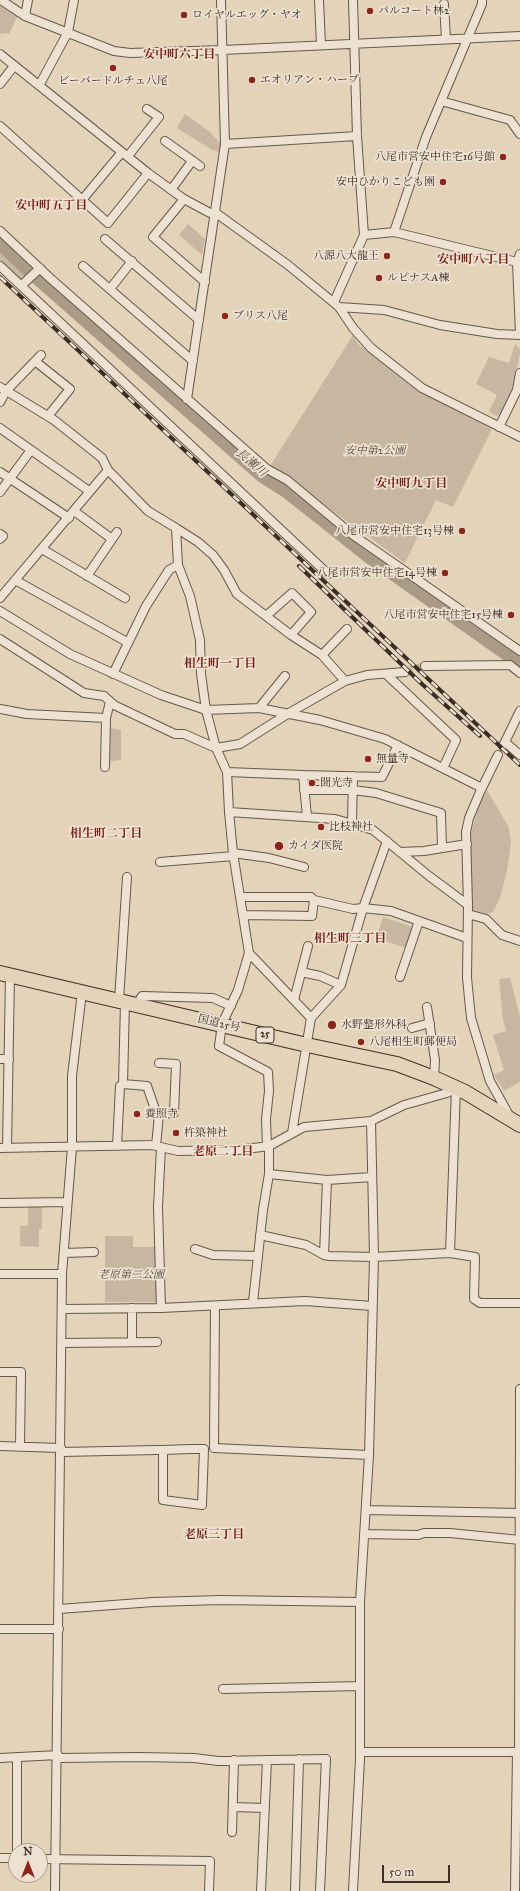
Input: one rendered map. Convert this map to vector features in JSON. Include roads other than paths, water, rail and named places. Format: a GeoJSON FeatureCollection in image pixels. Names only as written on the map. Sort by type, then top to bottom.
{"type":"FeatureCollection","features":[{"type":"Feature","properties":{"kind":"highway","name":"国道25号"},"geometry":{"type":"LineString","coordinates":[[5,974],[307,1045],[397,1064],[456,1088],[515,1121]]}},
{"type":"Feature","properties":{"kind":"street"},"geometry":{"type":"LineString","coordinates":[[1,0],[25,16],[114,51],[223,50],[520,36]]}},
{"type":"Feature","properties":{"kind":"street"},"geometry":{"type":"LineString","coordinates":[[25,16],[28,0]]}},
{"type":"Feature","properties":{"kind":"street"},"geometry":{"type":"LineString","coordinates":[[40,84],[68,32],[74,0]]}},
{"type":"Feature","properties":{"kind":"street"},"geometry":{"type":"LineString","coordinates":[[187,399],[216,213],[225,144],[221,0]]}},
{"type":"Feature","properties":{"kind":"street"},"geometry":{"type":"LineString","coordinates":[[319,0],[321,45]]}},
{"type":"Feature","properties":{"kind":"street"},"geometry":{"type":"LineString","coordinates":[[336,305],[364,235],[357,136],[353,0]]}},
{"type":"Feature","properties":{"kind":"street"},"geometry":{"type":"LineString","coordinates":[[394,232],[426,136],[466,38],[482,4],[482,0]]}},
{"type":"Feature","properties":{"kind":"street"},"geometry":{"type":"LineString","coordinates":[[444,2],[446,39]]}},
{"type":"Feature","properties":{"kind":"street"},"geometry":{"type":"LineString","coordinates":[[0,54],[40,84],[148,173],[171,190],[210,213],[216,213],[288,265],[336,305],[353,328],[371,348],[422,388],[520,437]]}},
{"type":"Feature","properties":{"kind":"street"},"geometry":{"type":"LineString","coordinates":[[0,84],[14,66]]}},
{"type":"Feature","properties":{"kind":"street"},"geometry":{"type":"LineString","coordinates":[[441,101],[510,120],[520,134]]}},
{"type":"Feature","properties":{"kind":"street"},"geometry":{"type":"LineString","coordinates":[[82,200],[159,117],[147,109]]}},
{"type":"Feature","properties":{"kind":"street"},"geometry":{"type":"LineString","coordinates":[[0,126],[108,223],[148,173]]}},
{"type":"Feature","properties":{"kind":"street"},"geometry":{"type":"LineString","coordinates":[[225,144],[357,136]]}},
{"type":"Feature","properties":{"kind":"street"},"geometry":{"type":"LineString","coordinates":[[165,141],[200,166]]}},
{"type":"Feature","properties":{"kind":"street"},"geometry":{"type":"LineString","coordinates":[[171,190],[192,161]]}},
{"type":"Feature","properties":{"kind":"street"},"geometry":{"type":"LineString","coordinates":[[184,199],[153,237],[205,282]]}},
{"type":"Feature","properties":{"kind":"street"},"geometry":{"type":"LineString","coordinates":[[0,231],[37,271],[267,469],[287,480],[353,535],[520,651]]}},
{"type":"Feature","properties":{"kind":"street"},"geometry":{"type":"LineString","coordinates":[[336,305],[384,310],[440,325],[497,334],[520,334],[519,258],[394,232],[364,235]]}},
{"type":"Feature","properties":{"kind":"street"},"geometry":{"type":"LineString","coordinates":[[105,239],[199,320]]}},
{"type":"Feature","properties":{"kind":"street"},"geometry":{"type":"LineString","coordinates":[[110,289],[132,261]]}},
{"type":"Feature","properties":{"kind":"street"},"geometry":{"type":"LineString","coordinates":[[0,266],[328,574]]}},
{"type":"Feature","properties":{"kind":"street"},"geometry":{"type":"LineString","coordinates":[[83,266],[193,361]]}},
{"type":"Feature","properties":{"kind":"street"},"geometry":{"type":"LineString","coordinates":[[22,286],[37,271]]}},
{"type":"Feature","properties":{"kind":"street"},"geometry":{"type":"LineString","coordinates":[[0,402],[3,389],[38,358],[70,389],[48,416]]}},
{"type":"Feature","properties":{"kind":"street"},"geometry":{"type":"LineString","coordinates":[[499,427],[517,390],[520,372]]}},
{"type":"Feature","properties":{"kind":"street"},"geometry":{"type":"LineString","coordinates":[[3,389],[48,416],[102,458],[108,470],[148,511],[198,542],[213,555],[237,594],[291,635],[322,655],[345,681]]}},
{"type":"Feature","properties":{"kind":"street"},"geometry":{"type":"LineString","coordinates":[[0,428],[90,491]]}},
{"type":"Feature","properties":{"kind":"street"},"geometry":{"type":"LineString","coordinates":[[0,492],[31,450]]}},
{"type":"Feature","properties":{"kind":"street"},"geometry":{"type":"LineString","coordinates":[[0,598],[108,470]]}},
{"type":"Feature","properties":{"kind":"street"},"geometry":{"type":"LineString","coordinates":[[0,472],[69,518]]}},
{"type":"Feature","properties":{"kind":"street"},"geometry":{"type":"LineString","coordinates":[[74,511],[115,536],[87,576]]}},
{"type":"Feature","properties":{"kind":"street"},"geometry":{"type":"LineString","coordinates":[[176,528],[178,565],[190,596],[200,640],[201,674],[206,710],[216,748],[227,772],[228,812],[239,880],[240,897],[245,915],[250,953],[238,990],[222,1024],[219,1046],[268,1072],[270,1091],[266,1119],[269,1174],[260,1235],[253,1302]]}},
{"type":"Feature","properties":{"kind":"street"},"geometry":{"type":"LineString","coordinates":[[0,534],[3,536],[0,538]]}},
{"type":"Feature","properties":{"kind":"street"},"geometry":{"type":"LineString","coordinates":[[42,550],[125,598]]}},
{"type":"Feature","properties":{"kind":"street"},"geometry":{"type":"LineString","coordinates":[[113,674],[127,642],[150,600],[169,570],[178,565]]}},
{"type":"Feature","properties":{"kind":"street"},"geometry":{"type":"LineString","coordinates":[[15,580],[127,642]]}},
{"type":"Feature","properties":{"kind":"street"},"geometry":{"type":"LineString","coordinates":[[266,616],[292,593],[311,612],[291,635]]}},
{"type":"Feature","properties":{"kind":"street"},"geometry":{"type":"LineString","coordinates":[[0,611],[70,654],[161,695],[206,710],[259,708],[320,720],[385,739],[482,788]]}},
{"type":"Feature","properties":{"kind":"street"},"geometry":{"type":"LineString","coordinates":[[322,655],[347,629]]}},
{"type":"Feature","properties":{"kind":"street"},"geometry":{"type":"LineString","coordinates":[[0,639],[84,693],[104,696],[110,702],[175,734],[184,734],[216,748],[240,744],[289,713],[345,681],[367,675],[405,672]]}},
{"type":"Feature","properties":{"kind":"street"},"geometry":{"type":"LineString","coordinates":[[425,666],[510,665],[520,673]]}},
{"type":"Feature","properties":{"kind":"street"},"geometry":{"type":"LineString","coordinates":[[386,674],[456,740],[443,768]]}},
{"type":"Feature","properties":{"kind":"street"},"geometry":{"type":"LineString","coordinates":[[259,708],[285,676]]}},
{"type":"Feature","properties":{"kind":"street"},"geometry":{"type":"LineString","coordinates":[[105,767],[106,718],[110,702]]}},
{"type":"Feature","properties":{"kind":"street"},"geometry":{"type":"LineString","coordinates":[[0,709],[27,714],[106,718]]}},
{"type":"Feature","properties":{"kind":"street"},"geometry":{"type":"LineString","coordinates":[[520,711],[504,744],[520,755]]}},
{"type":"Feature","properties":{"kind":"street"},"geometry":{"type":"LineString","coordinates":[[376,793],[382,776],[398,745]]}},
{"type":"Feature","properties":{"kind":"street"},"geometry":{"type":"LineString","coordinates":[[498,755],[469,818],[466,832],[468,905],[467,978],[471,1018],[490,1081],[515,1121]]}},
{"type":"Feature","properties":{"kind":"street"},"geometry":{"type":"LineString","coordinates":[[227,772],[382,776]]}},
{"type":"Feature","properties":{"kind":"street"},"geometry":{"type":"LineString","coordinates":[[303,775],[307,816]]}},
{"type":"Feature","properties":{"kind":"street"},"geometry":{"type":"LineString","coordinates":[[352,824],[353,776]]}},
{"type":"Feature","properties":{"kind":"street"},"geometry":{"type":"LineString","coordinates":[[304,790],[353,790],[376,793],[441,813],[442,848]]}},
{"type":"Feature","properties":{"kind":"street"},"geometry":{"type":"LineString","coordinates":[[228,812],[335,819],[372,830],[468,905]]}},
{"type":"Feature","properties":{"kind":"street"},"geometry":{"type":"LineString","coordinates":[[292,1133],[311,1018],[341,985],[363,908],[387,841]]}},
{"type":"Feature","properties":{"kind":"street"},"geometry":{"type":"LineString","coordinates":[[400,852],[424,851],[467,844]]}},
{"type":"Feature","properties":{"kind":"street"},"geometry":{"type":"LineString","coordinates":[[160,862],[234,854],[269,858],[304,867]]}},
{"type":"Feature","properties":{"kind":"street"},"geometry":{"type":"LineString","coordinates":[[117,1146],[120,1086],[123,1084],[127,1002],[127,877]]}},
{"type":"Feature","properties":{"kind":"street"},"geometry":{"type":"LineString","coordinates":[[240,897],[311,897],[314,900],[353,909],[363,908],[391,911],[467,938]]}},
{"type":"Feature","properties":{"kind":"street"},"geometry":{"type":"LineString","coordinates":[[245,915],[312,916],[314,900]]}},
{"type":"Feature","properties":{"kind":"street"},"geometry":{"type":"LineString","coordinates":[[468,914],[486,919],[502,935],[520,941]]}},
{"type":"Feature","properties":{"kind":"street"},"geometry":{"type":"LineString","coordinates":[[400,977],[419,921]]}},
{"type":"Feature","properties":{"kind":"street"},"geometry":{"type":"LineString","coordinates":[[294,1000],[308,946]]}},
{"type":"Feature","properties":{"kind":"street"},"geometry":{"type":"LineString","coordinates":[[250,953],[311,1018]]}},
{"type":"Feature","properties":{"kind":"street"},"geometry":{"type":"LineString","coordinates":[[301,972],[320,976],[341,985]]}},
{"type":"Feature","properties":{"kind":"street"},"geometry":{"type":"LineString","coordinates":[[5,974],[9,1059],[3,1148],[117,1146],[159,1147],[178,1151],[238,1150],[268,1146],[304,1127],[371,1121],[404,1105],[447,1093],[456,1088]]}},
{"type":"Feature","properties":{"kind":"street"},"geometry":{"type":"LineString","coordinates":[[56,1891],[63,1309],[62,1274],[72,1147],[72,1076],[82,992]]}},
{"type":"Feature","properties":{"kind":"street"},"geometry":{"type":"LineString","coordinates":[[127,1002],[142,996],[212,998],[231,1006]]}},
{"type":"Feature","properties":{"kind":"street"},"geometry":{"type":"LineString","coordinates":[[427,1006],[435,1060],[434,1078]]}},
{"type":"Feature","properties":{"kind":"street"},"geometry":{"type":"LineString","coordinates":[[412,1028],[430,1022]]}},
{"type":"Feature","properties":{"kind":"street"},"geometry":{"type":"LineString","coordinates":[[0,1058],[9,1059]]}},
{"type":"Feature","properties":{"kind":"street"},"geometry":{"type":"LineString","coordinates":[[159,1064],[176,1064],[174,1113],[159,1114]]}},
{"type":"Feature","properties":{"kind":"street"},"geometry":{"type":"LineString","coordinates":[[123,1084],[147,1086],[156,1112],[159,1114],[158,1207],[161,1308]]}},
{"type":"Feature","properties":{"kind":"street"},"geometry":{"type":"LineString","coordinates":[[450,1253],[456,1088]]}},
{"type":"Feature","properties":{"kind":"street"},"geometry":{"type":"LineString","coordinates":[[353,1891],[360,1752],[360,1602],[369,1454],[374,1257],[371,1121]]}},
{"type":"Feature","properties":{"kind":"street"},"geometry":{"type":"LineString","coordinates":[[269,1174],[327,1180],[372,1177]]}},
{"type":"Feature","properties":{"kind":"street"},"geometry":{"type":"LineString","coordinates":[[324,1255],[327,1180]]}},
{"type":"Feature","properties":{"kind":"street"},"geometry":{"type":"LineString","coordinates":[[0,1203],[67,1202]]}},
{"type":"Feature","properties":{"kind":"street"},"geometry":{"type":"LineString","coordinates":[[260,1235],[306,1245],[324,1255],[374,1257],[450,1253],[475,1257],[474,1299],[480,1303],[520,1303]]}},
{"type":"Feature","properties":{"kind":"street"},"geometry":{"type":"LineString","coordinates":[[195,1249],[213,1255],[258,1256]]}},
{"type":"Feature","properties":{"kind":"street"},"geometry":{"type":"LineString","coordinates":[[64,1253],[94,1252]]}},
{"type":"Feature","properties":{"kind":"street"},"geometry":{"type":"LineString","coordinates":[[0,1274],[62,1274]]}},
{"type":"Feature","properties":{"kind":"street"},"geometry":{"type":"LineString","coordinates":[[63,1309],[161,1308],[215,1306],[253,1302],[305,1301],[372,1306]]}},
{"type":"Feature","properties":{"kind":"street"},"geometry":{"type":"LineString","coordinates":[[215,1306],[214,1448],[369,1454]]}},
{"type":"Feature","properties":{"kind":"street"},"geometry":{"type":"LineString","coordinates":[[132,1308],[132,1342]]}},
{"type":"Feature","properties":{"kind":"street"},"geometry":{"type":"LineString","coordinates":[[62,1343],[157,1342]]}},
{"type":"Feature","properties":{"kind":"street"},"geometry":{"type":"LineString","coordinates":[[0,1372],[21,1372],[20,1447]]}},
{"type":"Feature","properties":{"kind":"street"},"geometry":{"type":"LineString","coordinates":[[515,1891],[517,1752],[519,1752],[520,1389]]}},
{"type":"Feature","properties":{"kind":"street"},"geometry":{"type":"LineString","coordinates":[[0,1446],[61,1450],[204,1449],[202,1505],[163,1500],[163,1450]]}},
{"type":"Feature","properties":{"kind":"street"},"geometry":{"type":"LineString","coordinates":[[366,1510],[520,1513]]}},
{"type":"Feature","properties":{"kind":"street"},"geometry":{"type":"LineString","coordinates":[[364,1534],[418,1535],[424,1533],[450,1533],[520,1540]]}},
{"type":"Feature","properties":{"kind":"street"},"geometry":{"type":"LineString","coordinates":[[59,1609],[153,1602],[221,1600],[360,1602]]}},
{"type":"Feature","properties":{"kind":"street"},"geometry":{"type":"LineString","coordinates":[[0,1629],[59,1630]]}},
{"type":"Feature","properties":{"kind":"street"},"geometry":{"type":"LineString","coordinates":[[222,1689],[360,1686]]}},
{"type":"Feature","properties":{"kind":"street"},"geometry":{"type":"LineString","coordinates":[[360,1752],[517,1752]]}},
{"type":"Feature","properties":{"kind":"street"},"geometry":{"type":"LineString","coordinates":[[17,1757],[17,1843]]}},
{"type":"Feature","properties":{"kind":"street"},"geometry":{"type":"LineString","coordinates":[[0,1758],[138,1757],[234,1760],[326,1759],[320,1891]]}},
{"type":"Feature","properties":{"kind":"street"},"geometry":{"type":"LineString","coordinates":[[295,1891],[299,1759]]}},
{"type":"Feature","properties":{"kind":"street"},"geometry":{"type":"LineString","coordinates":[[232,1832],[234,1760]]}},
{"type":"Feature","properties":{"kind":"street"},"geometry":{"type":"LineString","coordinates":[[261,1891],[267,1760]]}},
{"type":"Feature","properties":{"kind":"street"},"geometry":{"type":"LineString","coordinates":[[232,1807],[265,1808]]}},
{"type":"Feature","properties":{"kind":"street"},"geometry":{"type":"LineString","coordinates":[[48,1858],[210,1861],[209,1891]]}},
{"type":"Feature","properties":{"kind":"waterway","name":"長瀬川"},"geometry":{"type":"LineString","coordinates":[[0,241],[30,270],[263,475],[288,491],[370,556],[520,662]]}},
{"type":"Feature","properties":{"kind":"tunnel"},"geometry":{"type":"LineString","coordinates":[[405,672],[425,666]]}},
{"type":"Feature","properties":{"kind":"railway"},"geometry":{"type":"LineString","coordinates":[[0,277],[520,765]]}},
{"type":"Feature","properties":{"kind":"railway"},"geometry":{"type":"LineString","coordinates":[[299,566],[423,685],[480,736]]}},
{"type":"Feature","properties":{"kind":"place","name":"パルコート林2"},"geometry":{"type":"Point","coordinates":[370,11]}},
{"type":"Feature","properties":{"kind":"place","name":"ロイヤルエッグ・ヤオ"},"geometry":{"type":"Point","coordinates":[184,15]}},
{"type":"Feature","properties":{"kind":"place","name":"ビーバードルチェ八尾"},"geometry":{"type":"Point","coordinates":[113,68]}},
{"type":"Feature","properties":{"kind":"place","name":"エオリアン・ハープ"},"geometry":{"type":"Point","coordinates":[252,80]}},
{"type":"Feature","properties":{"kind":"place","name":"八尾市営安中住宅16号館"},"geometry":{"type":"Point","coordinates":[503,157]}},
{"type":"Feature","properties":{"kind":"place","name":"安中ひかりこども園"},"geometry":{"type":"Point","coordinates":[443,182]}},
{"type":"Feature","properties":{"kind":"place","name":"八源八大龍王"},"geometry":{"type":"Point","coordinates":[387,256]}},
{"type":"Feature","properties":{"kind":"place","name":"ルピナスA棟"},"geometry":{"type":"Point","coordinates":[379,278]}},
{"type":"Feature","properties":{"kind":"place","name":"ブリス八尾"},"geometry":{"type":"Point","coordinates":[225,316]}},
{"type":"Feature","properties":{"kind":"place","name":"八尾市営安中住宅13号棟"},"geometry":{"type":"Point","coordinates":[462,531]}},
{"type":"Feature","properties":{"kind":"place","name":"八尾市営安中住宅14号棟"},"geometry":{"type":"Point","coordinates":[445,573]}},
{"type":"Feature","properties":{"kind":"place","name":"八尾市営安中住宅15号棟"},"geometry":{"type":"Point","coordinates":[511,615]}},
{"type":"Feature","properties":{"kind":"place","name":"無量寺"},"geometry":{"type":"Point","coordinates":[368,759]}},
{"type":"Feature","properties":{"kind":"place","name":"聞光寺"},"geometry":{"type":"Point","coordinates":[312,783]}},
{"type":"Feature","properties":{"kind":"place","name":"比枝神社"},"geometry":{"type":"Point","coordinates":[321,827]}},
{"type":"Feature","properties":{"kind":"place","name":"カイダ医院"},"geometry":{"type":"Point","coordinates":[279,846]}},
{"type":"Feature","properties":{"kind":"place","name":"水野整形外科"},"geometry":{"type":"Point","coordinates":[332,1025]}},
{"type":"Feature","properties":{"kind":"place","name":"八尾相生町郵便局"},"geometry":{"type":"Point","coordinates":[361,1042]}},
{"type":"Feature","properties":{"kind":"place","name":"養照寺"},"geometry":{"type":"Point","coordinates":[137,1114]}},
{"type":"Feature","properties":{"kind":"place","name":"杵築神社"},"geometry":{"type":"Point","coordinates":[176,1133]}},
{"type":"Feature","properties":{"kind":"district","name":"安中町六丁目"},"geometry":{"type":"Point","coordinates":[179,55]}},
{"type":"Feature","properties":{"kind":"district","name":"安中町五丁目"},"geometry":{"type":"Point","coordinates":[51,206]}},
{"type":"Feature","properties":{"kind":"district","name":"安中町八丁目"},"geometry":{"type":"Point","coordinates":[473,260]}},
{"type":"Feature","properties":{"kind":"district","name":"安中町九丁目"},"geometry":{"type":"Point","coordinates":[411,484]}},
{"type":"Feature","properties":{"kind":"district","name":"相生町一丁目"},"geometry":{"type":"Point","coordinates":[220,664]}},
{"type":"Feature","properties":{"kind":"district","name":"相生町二丁目"},"geometry":{"type":"Point","coordinates":[106,834]}},
{"type":"Feature","properties":{"kind":"district","name":"相生町三丁目"},"geometry":{"type":"Point","coordinates":[350,939]}},
{"type":"Feature","properties":{"kind":"district","name":"老原二丁目"},"geometry":{"type":"Point","coordinates":[223,1152]}},
{"type":"Feature","properties":{"kind":"district","name":"老原三丁目"},"geometry":{"type":"Point","coordinates":[214,1535]}},
{"type":"Feature","properties":{"kind":"park label","name":"安中第2公園"},"geometry":{"type":"Point","coordinates":[375,451]}},
{"type":"Feature","properties":{"kind":"park label","name":"老原第二公園"},"geometry":{"type":"Point","coordinates":[131,1275]}}]}
